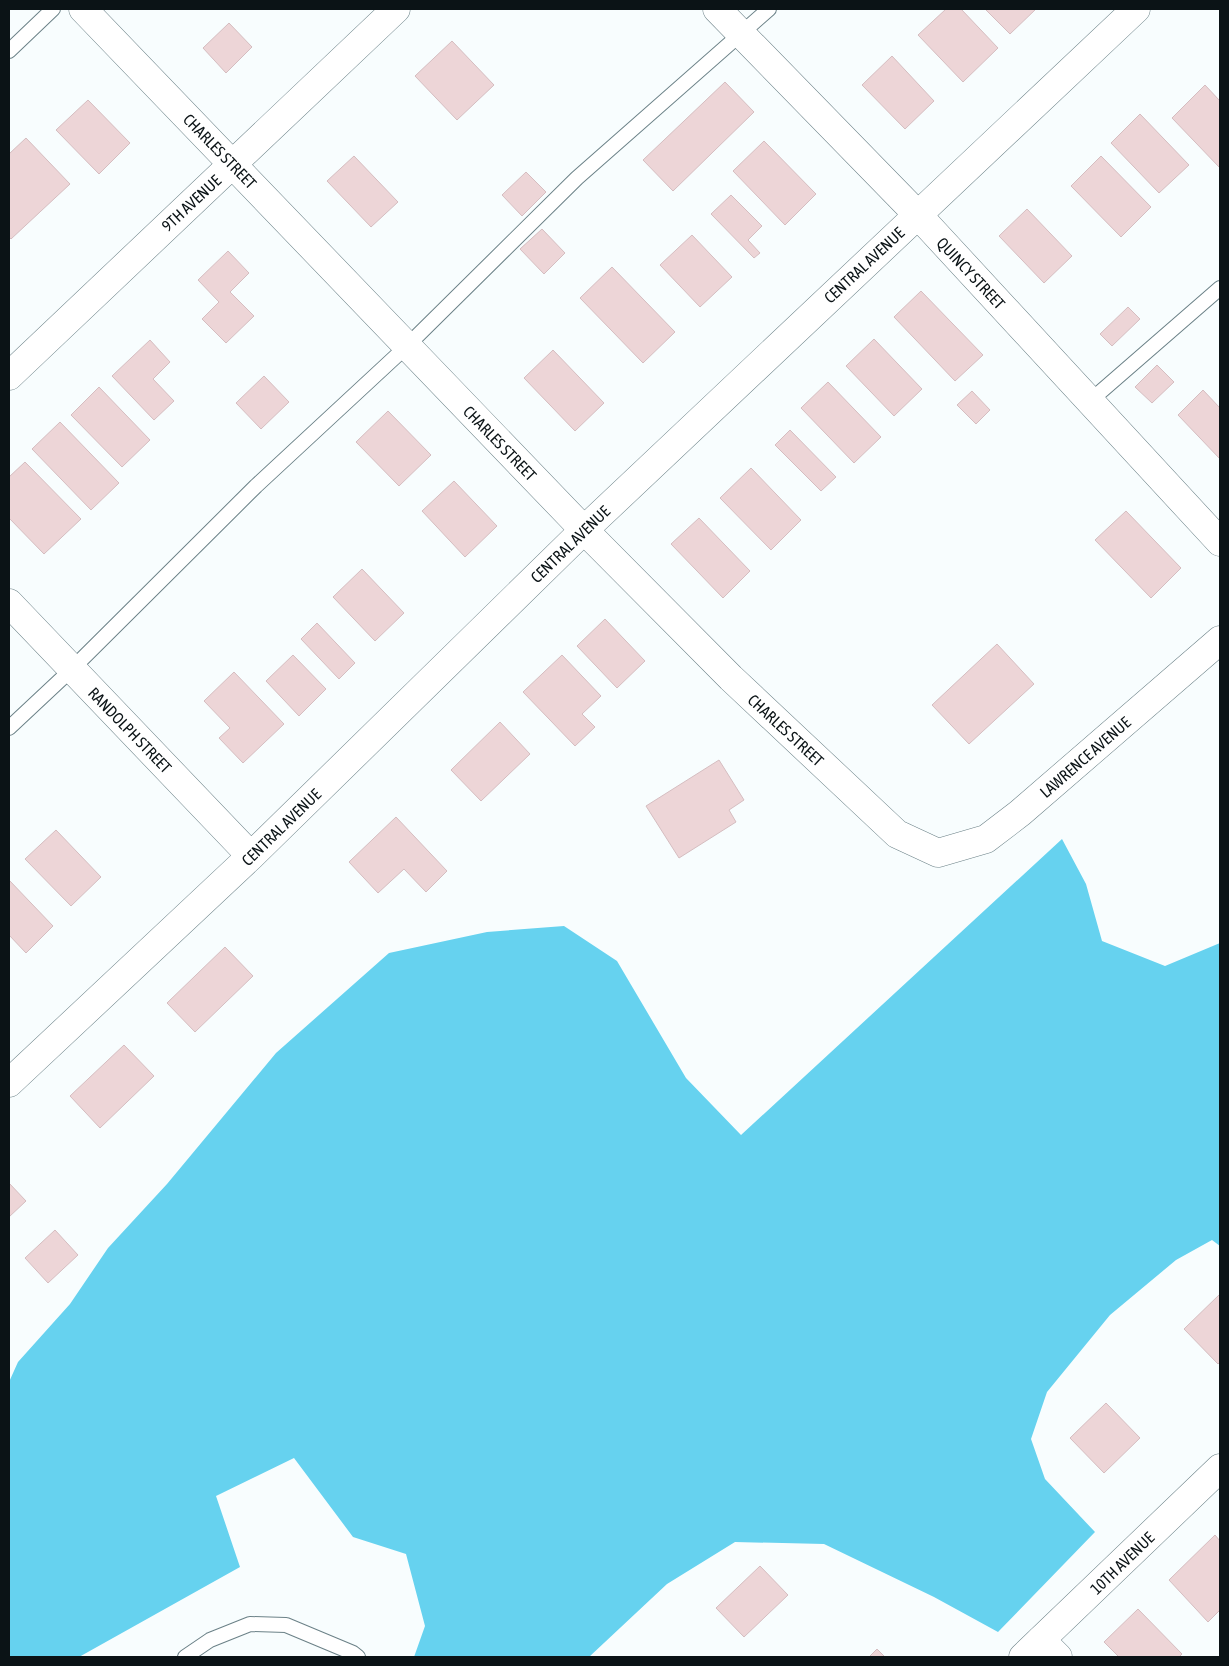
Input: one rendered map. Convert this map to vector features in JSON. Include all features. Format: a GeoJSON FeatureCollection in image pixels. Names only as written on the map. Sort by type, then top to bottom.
{"type":"FeatureCollection","features":[{"type":"Feature","properties":{"kind":"street","name":"CHARLES STREET"},"geometry":{"type":"LineString","coordinates":[[83,9],[584,530],[731,678],[897,834],[938,853]]}},
{"type":"Feature","properties":{"kind":"street","name":"9TH AVENUE"},"geometry":{"type":"LineString","coordinates":[[9,376],[396,9]]}},
{"type":"Feature","properties":{"kind":"street","name":"QUINCY STREET"},"geometry":{"type":"LineString","coordinates":[[717,9],[917,214],[1220,542]]}},
{"type":"Feature","properties":{"kind":"street","name":"CENTRAL AVENUE"},"geometry":{"type":"LineString","coordinates":[[9,1083],[251,856],[584,530],[1136,9]]}},
{"type":"Feature","properties":{"kind":"street","name":"RANDOLPH STREET"},"geometry":{"type":"LineString","coordinates":[[9,603],[251,856]]}},
{"type":"Feature","properties":{"kind":"street","name":"LAWRENCE AVENUE"},"geometry":{"type":"LineString","coordinates":[[938,853],[986,839],[1020,813],[1220,640]]}},
{"type":"Feature","properties":{"kind":"street","name":"10TH AVENUE"},"geometry":{"type":"LineString","coordinates":[[1041,1651],[1220,1468]]}},
{"type":"Feature","properties":{"kind":"lane"},"geometry":{"type":"LineString","coordinates":[[9,51],[53,9]]}},
{"type":"Feature","properties":{"kind":"lane"},"geometry":{"type":"LineString","coordinates":[[9,728],[72,669],[256,486],[407,346],[577,178],[769,9]]}},
{"type":"Feature","properties":{"kind":"lane"},"geometry":{"type":"LineString","coordinates":[[1090,401],[1220,288]]}},
{"type":"Feature","properties":{"kind":"lane"},"geometry":{"type":"LineString","coordinates":[[185,1657],[210,1640],[250,1624],[286,1625],[353,1653],[358,1657]]}},
{"type":"Feature","properties":{"kind":"shaded area"},"geometry":{"type":"Polygon","coordinates":[[[1062,839],[1086,884],[1102,941],[1165,966],[1220,943],[1220,1246],[1212,1240],[1176,1260],[1110,1315],[1047,1392],[1031,1439],[1045,1479],[1095,1532],[998,1632],[934,1597],[824,1544],[735,1542],[667,1584],[589,1657],[414,1657],[425,1626],[406,1554],[353,1537],[294,1458],[216,1496],[240,1567],[79,1657],[9,1657],[9,1382],[18,1362],[70,1304],[108,1248],[167,1184],[276,1053],[389,953],[487,932],[564,926],[617,961],[686,1078],[741,1135],[1062,839]]]}},
{"type":"Feature","properties":{"kind":"building"},"geometry":{"type":"Polygon","coordinates":[[[946,9],[961,9],[998,48],[963,82],[918,35],[946,9]]]}},
{"type":"Feature","properties":{"kind":"building"},"geometry":{"type":"Polygon","coordinates":[[[985,9],[1036,9],[1010,34],[985,9]]]}},
{"type":"Feature","properties":{"kind":"building"},"geometry":{"type":"Polygon","coordinates":[[[229,23],[252,47],[226,73],[203,48],[229,23]]]}},
{"type":"Feature","properties":{"kind":"building"},"geometry":{"type":"Polygon","coordinates":[[[452,41],[494,85],[457,120],[415,76],[452,41]]]}},
{"type":"Feature","properties":{"kind":"building"},"geometry":{"type":"Polygon","coordinates":[[[892,56],[934,101],[905,129],[862,85],[892,56]]]}},
{"type":"Feature","properties":{"kind":"building"},"geometry":{"type":"Polygon","coordinates":[[[725,82],[754,112],[673,191],[643,160],[725,82]]]}},
{"type":"Feature","properties":{"kind":"building"},"geometry":{"type":"Polygon","coordinates":[[[1205,85],[1220,101],[1219,167],[1172,118],[1205,85]]]}},
{"type":"Feature","properties":{"kind":"building"},"geometry":{"type":"Polygon","coordinates":[[[88,100],[130,143],[99,174],[56,130],[88,100]]]}},
{"type":"Feature","properties":{"kind":"building"},"geometry":{"type":"Polygon","coordinates":[[[1140,114],[1189,165],[1159,193],[1111,143],[1140,114]]]}},
{"type":"Feature","properties":{"kind":"building"},"geometry":{"type":"Polygon","coordinates":[[[26,138],[70,184],[11,239],[9,237],[9,154],[26,138]]]}},
{"type":"Feature","properties":{"kind":"building"},"geometry":{"type":"Polygon","coordinates":[[[764,141],[816,194],[785,225],[733,171],[764,141]]]}},
{"type":"Feature","properties":{"kind":"building"},"geometry":{"type":"Polygon","coordinates":[[[354,156],[398,202],[371,227],[327,181],[354,156]]]}},
{"type":"Feature","properties":{"kind":"building"},"geometry":{"type":"Polygon","coordinates":[[[1101,156],[1151,207],[1121,237],[1071,186],[1101,156]]]}},
{"type":"Feature","properties":{"kind":"building"},"geometry":{"type":"Polygon","coordinates":[[[526,172],[546,192],[522,216],[502,195],[526,172]]]}},
{"type":"Feature","properties":{"kind":"building"},"geometry":{"type":"Polygon","coordinates":[[[731,195],[762,226],[748,240],[760,253],[754,258],[711,214],[731,195]]]}},
{"type":"Feature","properties":{"kind":"building"},"geometry":{"type":"Polygon","coordinates":[[[1027,209],[1072,256],[1044,283],[999,236],[1027,209]]]}},
{"type":"Feature","properties":{"kind":"building"},"geometry":{"type":"Polygon","coordinates":[[[542,229],[565,253],[544,274],[520,249],[542,229]]]}},
{"type":"Feature","properties":{"kind":"building"},"geometry":{"type":"Polygon","coordinates":[[[692,235],[732,277],[700,307],[660,265],[692,235]]]}},
{"type":"Feature","properties":{"kind":"building"},"geometry":{"type":"Polygon","coordinates":[[[228,251],[249,273],[230,292],[254,316],[226,343],[202,319],[219,302],[198,280],[228,251]]]}},
{"type":"Feature","properties":{"kind":"building"},"geometry":{"type":"Polygon","coordinates":[[[612,267],[675,332],[643,363],[580,298],[612,267]]]}},
{"type":"Feature","properties":{"kind":"building"},"geometry":{"type":"Polygon","coordinates":[[[921,291],[983,355],[955,381],[894,317],[921,291]]]}},
{"type":"Feature","properties":{"kind":"building"},"geometry":{"type":"Polygon","coordinates":[[[1128,307],[1140,319],[1112,346],[1100,334],[1128,307]]]}},
{"type":"Feature","properties":{"kind":"building"},"geometry":{"type":"Polygon","coordinates":[[[874,339],[922,389],[894,416],[846,366],[874,339]]]}},
{"type":"Feature","properties":{"kind":"building"},"geometry":{"type":"Polygon","coordinates":[[[150,340],[170,362],[153,379],[174,401],[154,420],[112,376],[150,340]]]}},
{"type":"Feature","properties":{"kind":"building"},"geometry":{"type":"Polygon","coordinates":[[[553,350],[604,403],[575,431],[524,378],[553,350]]]}},
{"type":"Feature","properties":{"kind":"building"},"geometry":{"type":"Polygon","coordinates":[[[1157,365],[1174,382],[1152,403],[1135,387],[1157,365]]]}},
{"type":"Feature","properties":{"kind":"building"},"geometry":{"type":"Polygon","coordinates":[[[264,376],[289,402],[261,429],[236,403],[264,376]]]}},
{"type":"Feature","properties":{"kind":"building"},"geometry":{"type":"Polygon","coordinates":[[[828,382],[881,437],[854,463],[801,408],[828,382]]]}},
{"type":"Feature","properties":{"kind":"building"},"geometry":{"type":"Polygon","coordinates":[[[99,387],[150,440],[122,467],[71,415],[99,387]]]}},
{"type":"Feature","properties":{"kind":"building"},"geometry":{"type":"Polygon","coordinates":[[[1203,390],[1220,408],[1220,459],[1178,415],[1203,390]]]}},
{"type":"Feature","properties":{"kind":"building"},"geometry":{"type":"Polygon","coordinates":[[[972,391],[990,410],[976,424],[957,405],[972,391]]]}},
{"type":"Feature","properties":{"kind":"building"},"geometry":{"type":"Polygon","coordinates":[[[388,411],[431,455],[399,486],[356,442],[388,411]]]}},
{"type":"Feature","properties":{"kind":"building"},"geometry":{"type":"Polygon","coordinates":[[[60,422],[119,483],[91,510],[32,449],[60,422]]]}},
{"type":"Feature","properties":{"kind":"building"},"geometry":{"type":"Polygon","coordinates":[[[790,430],[836,477],[821,491],[775,445],[790,430]]]}},
{"type":"Feature","properties":{"kind":"building"},"geometry":{"type":"Polygon","coordinates":[[[25,462],[81,519],[44,554],[9,518],[9,477],[25,462]]]}},
{"type":"Feature","properties":{"kind":"building"},"geometry":{"type":"Polygon","coordinates":[[[751,468],[801,520],[771,550],[720,498],[751,468]]]}},
{"type":"Feature","properties":{"kind":"building"},"geometry":{"type":"Polygon","coordinates":[[[454,481],[497,526],[465,557],[422,511],[454,481]]]}},
{"type":"Feature","properties":{"kind":"building"},"geometry":{"type":"Polygon","coordinates":[[[1126,511],[1181,568],[1151,598],[1095,540],[1126,511]]]}},
{"type":"Feature","properties":{"kind":"building"},"geometry":{"type":"Polygon","coordinates":[[[699,518],[750,571],[723,598],[671,544],[699,518]]]}},
{"type":"Feature","properties":{"kind":"building"},"geometry":{"type":"Polygon","coordinates":[[[362,569],[404,613],[375,641],[333,597],[362,569]]]}},
{"type":"Feature","properties":{"kind":"building"},"geometry":{"type":"Polygon","coordinates":[[[605,619],[645,661],[617,688],[577,646],[605,619]]]}},
{"type":"Feature","properties":{"kind":"building"},"geometry":{"type":"Polygon","coordinates":[[[317,623],[355,663],[339,679],[301,639],[317,623]]]}},
{"type":"Feature","properties":{"kind":"building"},"geometry":{"type":"Polygon","coordinates":[[[997,644],[1034,684],[969,744],[932,705],[997,644]]]}},
{"type":"Feature","properties":{"kind":"building"},"geometry":{"type":"Polygon","coordinates":[[[293,655],[326,689],[299,716],[266,681],[293,655]]]}},
{"type":"Feature","properties":{"kind":"building"},"geometry":{"type":"Polygon","coordinates":[[[562,655],[601,696],[582,714],[595,727],[575,746],[523,692],[562,655]]]}},
{"type":"Feature","properties":{"kind":"building"},"geometry":{"type":"Polygon","coordinates":[[[234,672],[284,724],[243,763],[219,738],[230,728],[204,701],[234,672]]]}},
{"type":"Feature","properties":{"kind":"building"},"geometry":{"type":"Polygon","coordinates":[[[500,722],[530,754],[481,801],[451,770],[500,722]]]}},
{"type":"Feature","properties":{"kind":"building"},"geometry":{"type":"Polygon","coordinates":[[[719,760],[744,800],[729,810],[736,822],[679,858],[646,806],[719,760]]]}},
{"type":"Feature","properties":{"kind":"building"},"geometry":{"type":"Polygon","coordinates":[[[396,817],[447,871],[426,892],[404,869],[378,893],[349,862],[396,817]]]}},
{"type":"Feature","properties":{"kind":"building"},"geometry":{"type":"Polygon","coordinates":[[[56,830],[101,877],[71,906],[25,859],[56,830]]]}},
{"type":"Feature","properties":{"kind":"building"},"geometry":{"type":"Polygon","coordinates":[[[9,880],[53,926],[26,953],[9,935],[9,880]]]}},
{"type":"Feature","properties":{"kind":"building"},"geometry":{"type":"Polygon","coordinates":[[[225,947],[253,976],[195,1032],[167,1003],[225,947]]]}},
{"type":"Feature","properties":{"kind":"building"},"geometry":{"type":"Polygon","coordinates":[[[124,1045],[154,1076],[100,1128],[70,1096],[124,1045]]]}},
{"type":"Feature","properties":{"kind":"building"},"geometry":{"type":"Polygon","coordinates":[[[9,1183],[26,1201],[9,1217],[9,1183]]]}},
{"type":"Feature","properties":{"kind":"building"},"geometry":{"type":"Polygon","coordinates":[[[55,1230],[78,1255],[48,1283],[25,1258],[55,1230]]]}},
{"type":"Feature","properties":{"kind":"building"},"geometry":{"type":"Polygon","coordinates":[[[1220,1294],[1220,1362],[1218,1364],[1184,1329],[1220,1294]]]}},
{"type":"Feature","properties":{"kind":"building"},"geometry":{"type":"Polygon","coordinates":[[[1106,1403],[1140,1438],[1104,1473],[1070,1438],[1106,1403]]]}},
{"type":"Feature","properties":{"kind":"building"},"geometry":{"type":"Polygon","coordinates":[[[1215,1535],[1220,1541],[1220,1610],[1208,1622],[1169,1580],[1215,1535]]]}},
{"type":"Feature","properties":{"kind":"building"},"geometry":{"type":"Polygon","coordinates":[[[760,1566],[788,1595],[744,1637],[716,1608],[760,1566]]]}},
{"type":"Feature","properties":{"kind":"building"},"geometry":{"type":"Polygon","coordinates":[[[1138,1609],[1182,1654],[1179,1657],[1119,1657],[1104,1642],[1138,1609]]]}},
{"type":"Feature","properties":{"kind":"building"},"geometry":{"type":"Polygon","coordinates":[[[877,1649],[885,1657],[869,1657],[877,1649]]]}}]}
